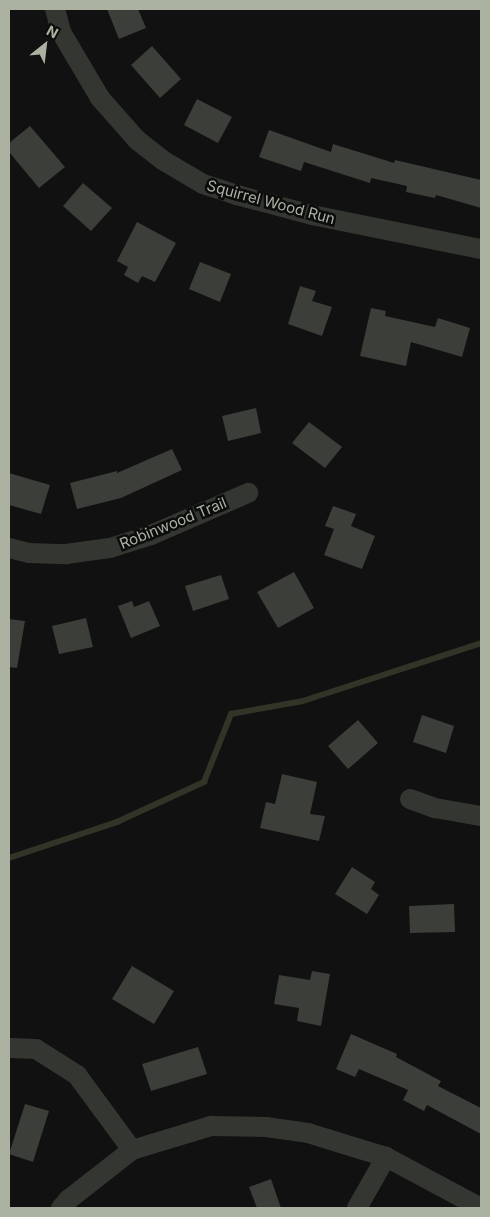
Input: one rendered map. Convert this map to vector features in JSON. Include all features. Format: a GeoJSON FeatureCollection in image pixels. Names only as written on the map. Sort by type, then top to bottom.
{"type":"FeatureCollection","features":[{"type":"Feature","properties":{"kind":"street","name":"Squirrel Wood Run"},"geometry":{"type":"LineString","coordinates":[[55,9],[61,32],[100,98],[137,140],[164,161],[202,184],[236,196],[312,215],[481,249]]}},
{"type":"Feature","properties":{"kind":"street","name":"Robinwood Trail"},"geometry":{"type":"LineString","coordinates":[[9,548],[29,553],[66,554],[110,548],[152,534],[248,493]]}},
{"type":"Feature","properties":{"kind":"street"},"geometry":{"type":"LineString","coordinates":[[410,799],[435,808],[481,816]]}},
{"type":"Feature","properties":{"kind":"street"},"geometry":{"type":"LineString","coordinates":[[9,1048],[36,1049],[77,1075],[132,1150]]}},
{"type":"Feature","properties":{"kind":"street"},"geometry":{"type":"LineString","coordinates":[[61,1208],[68,1200],[132,1150],[211,1126],[266,1127],[308,1133],[386,1157],[480,1208]]}},
{"type":"Feature","properties":{"kind":"street"},"geometry":{"type":"LineString","coordinates":[[357,1208],[386,1157]]}},
{"type":"Feature","properties":{"kind":"building"},"geometry":{"type":"Polygon","coordinates":[[[107,9],[138,9],[146,28],[119,39],[107,9]]]}},
{"type":"Feature","properties":{"kind":"building"},"geometry":{"type":"Polygon","coordinates":[[[152,46],[181,79],[160,98],[131,65],[152,46]]]}},
{"type":"Feature","properties":{"kind":"building"},"geometry":{"type":"Polygon","coordinates":[[[197,99],[232,117],[218,143],[184,125],[197,99]]]}},
{"type":"Feature","properties":{"kind":"building"},"geometry":{"type":"Polygon","coordinates":[[[30,126],[65,167],[39,188],[9,152],[9,143],[30,126]]]}},
{"type":"Feature","properties":{"kind":"building"},"geometry":{"type":"Polygon","coordinates":[[[269,130],[331,152],[333,144],[394,163],[395,160],[481,180],[481,208],[436,195],[435,198],[406,192],[407,186],[371,178],[370,183],[304,162],[301,171],[259,157],[269,130]]]}},
{"type":"Feature","properties":{"kind":"building"},"geometry":{"type":"Polygon","coordinates":[[[83,183],[112,208],[91,231],[63,206],[83,183]]]}},
{"type":"Feature","properties":{"kind":"building"},"geometry":{"type":"Polygon","coordinates":[[[137,222],[176,243],[155,282],[142,276],[138,283],[124,275],[128,267],[117,261],[137,222]]]}},
{"type":"Feature","properties":{"kind":"building"},"geometry":{"type":"Polygon","coordinates":[[[200,262],[231,274],[220,302],[189,289],[200,262]]]}},
{"type":"Feature","properties":{"kind":"building"},"geometry":{"type":"Polygon","coordinates":[[[300,286],[316,291],[312,301],[332,307],[322,336],[288,324],[300,286]]]}},
{"type":"Feature","properties":{"kind":"building"},"geometry":{"type":"Polygon","coordinates":[[[371,308],[386,311],[385,316],[435,327],[438,318],[470,328],[462,357],[411,342],[406,366],[360,356],[371,308]]]}},
{"type":"Feature","properties":{"kind":"building"},"geometry":{"type":"Polygon","coordinates":[[[256,408],[261,433],[228,441],[222,416],[256,408]]]}},
{"type":"Feature","properties":{"kind":"building"},"geometry":{"type":"Polygon","coordinates":[[[309,422],[342,447],[325,468],[292,443],[309,422]]]}},
{"type":"Feature","properties":{"kind":"building"},"geometry":{"type":"Polygon","coordinates":[[[172,449],[182,470],[121,498],[77,509],[70,483],[117,471],[117,473],[172,449]]]}},
{"type":"Feature","properties":{"kind":"building"},"geometry":{"type":"Polygon","coordinates":[[[9,473],[50,485],[41,514],[9,505],[9,473]]]}},
{"type":"Feature","properties":{"kind":"building"},"geometry":{"type":"Polygon","coordinates":[[[333,506],[356,514],[351,526],[375,536],[362,569],[324,555],[334,529],[325,526],[333,506]]]}},
{"type":"Feature","properties":{"kind":"building"},"geometry":{"type":"Polygon","coordinates":[[[294,572],[314,608],[278,628],[257,592],[294,572]]]}},
{"type":"Feature","properties":{"kind":"building"},"geometry":{"type":"Polygon","coordinates":[[[221,575],[229,599],[193,611],[185,586],[221,575]]]}},
{"type":"Feature","properties":{"kind":"building"},"geometry":{"type":"Polygon","coordinates":[[[132,601],[134,607],[149,601],[160,626],[131,638],[118,606],[132,601]]]}},
{"type":"Feature","properties":{"kind":"building"},"geometry":{"type":"Polygon","coordinates":[[[86,618],[93,647],[59,654],[52,626],[86,618]]]}},
{"type":"Feature","properties":{"kind":"building"},"geometry":{"type":"Polygon","coordinates":[[[9,619],[25,621],[17,668],[9,667],[9,619]]]}},
{"type":"Feature","properties":{"kind":"building"},"geometry":{"type":"Polygon","coordinates":[[[422,715],[454,726],[446,753],[413,742],[422,715]]]}},
{"type":"Feature","properties":{"kind":"building"},"geometry":{"type":"Polygon","coordinates":[[[358,720],[378,743],[348,769],[328,746],[358,720]]]}},
{"type":"Feature","properties":{"kind":"building"},"geometry":{"type":"Polygon","coordinates":[[[282,774],[317,782],[310,814],[325,816],[319,841],[260,828],[266,802],[275,804],[282,774]]]}},
{"type":"Feature","properties":{"kind":"building"},"geometry":{"type":"Polygon","coordinates":[[[352,867],[375,882],[371,889],[379,895],[367,914],[335,894],[352,867]]]}},
{"type":"Feature","properties":{"kind":"building"},"geometry":{"type":"Polygon","coordinates":[[[454,904],[455,932],[410,933],[409,906],[454,904]]]}},
{"type":"Feature","properties":{"kind":"building"},"geometry":{"type":"Polygon","coordinates":[[[132,966],[174,991],[154,1024],[112,999],[132,966]]]}},
{"type":"Feature","properties":{"kind":"building"},"geometry":{"type":"Polygon","coordinates":[[[312,971],[330,974],[321,1026],[297,1021],[299,1008],[274,1004],[279,975],[310,980],[312,971]]]}},
{"type":"Feature","properties":{"kind":"building"},"geometry":{"type":"Polygon","coordinates":[[[351,1034],[397,1054],[396,1057],[441,1081],[438,1086],[481,1108],[481,1134],[427,1105],[424,1111],[403,1100],[408,1090],[359,1069],[355,1077],[336,1069],[351,1034]]]}},
{"type":"Feature","properties":{"kind":"building"},"geometry":{"type":"Polygon","coordinates":[[[198,1047],[207,1074],[151,1091],[142,1064],[198,1047]]]}},
{"type":"Feature","properties":{"kind":"building"},"geometry":{"type":"Polygon","coordinates":[[[25,1104],[49,1111],[33,1162],[9,1154],[25,1104]]]}},
{"type":"Feature","properties":{"kind":"building"},"geometry":{"type":"Polygon","coordinates":[[[271,1179],[281,1208],[257,1208],[249,1187],[271,1179]]]}},
{"type":"Feature","properties":{"kind":"waterway"},"geometry":{"type":"LineString","coordinates":[[9,858],[117,822],[204,782],[231,714],[303,701],[481,643]]}}]}
